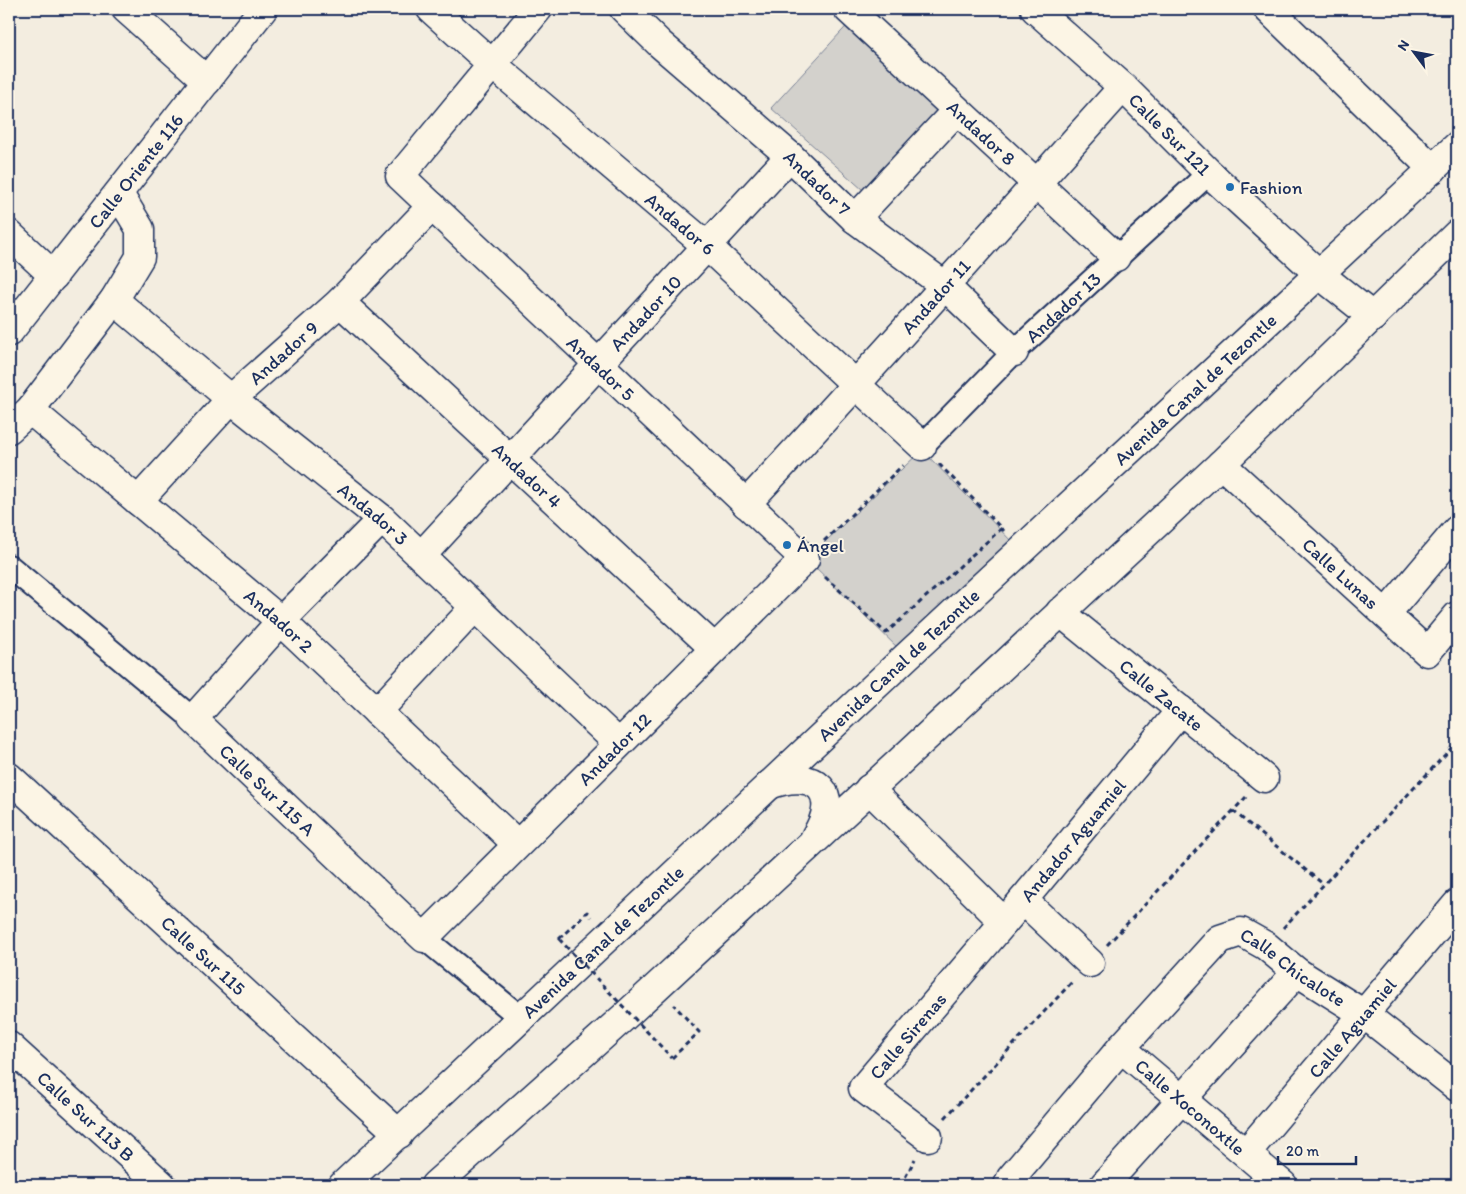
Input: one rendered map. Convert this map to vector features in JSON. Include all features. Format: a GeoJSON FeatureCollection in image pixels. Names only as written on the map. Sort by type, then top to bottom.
{"type":"FeatureCollection","features":[{"type":"Feature","properties":{"kind":"street"},"geometry":{"type":"LineString","coordinates":[[126,9],[206,82]]}},
{"type":"Feature","properties":{"kind":"street","name":"Calle Oriente 116"},"geometry":{"type":"LineString","coordinates":[[9,332],[263,9]]}},
{"type":"Feature","properties":{"kind":"street","name":"Andador 6"},"geometry":{"type":"LineString","coordinates":[[431,9],[492,64],[707,246],[922,446]]}},
{"type":"Feature","properties":{"kind":"street"},"geometry":{"type":"LineString","coordinates":[[492,64],[538,9]]}},
{"type":"Feature","properties":{"kind":"street","name":"Andador 7"},"geometry":{"type":"LineString","coordinates":[[624,9],[660,44],[790,156],[855,219],[944,285],[1014,352]]}},
{"type":"Feature","properties":{"kind":"street","name":"Andador 8"},"geometry":{"type":"LineString","coordinates":[[848,9],[1116,257]]}},
{"type":"Feature","properties":{"kind":"street","name":"Calle Sur 121"},"geometry":{"type":"LineString","coordinates":[[1035,9],[1123,87],[1209,173],[1319,274],[1373,317]]}},
{"type":"Feature","properties":{"kind":"street"},"geometry":{"type":"LineString","coordinates":[[1268,9],[1433,169]]}},
{"type":"Feature","properties":{"kind":"street","name":"Andador 5"},"geometry":{"type":"LineString","coordinates":[[492,64],[400,176],[597,365],[805,559]]}},
{"type":"Feature","properties":{"kind":"street","name":"Andador 11"},"geometry":{"type":"LineString","coordinates":[[746,504],[857,386],[944,285],[1123,87]]}},
{"type":"Feature","properties":{"kind":"street"},"geometry":{"type":"LineString","coordinates":[[855,219],[956,110]]}},
{"type":"Feature","properties":{"kind":"street","name":"Avenida Canal de Tezontle"},"geometry":{"type":"LineString","coordinates":[[344,1185],[520,1017],[1457,146]]}},
{"type":"Feature","properties":{"kind":"street","name":"Andador 10"},"geometry":{"type":"LineString","coordinates":[[421,556],[790,156]]}},
{"type":"Feature","properties":{"kind":"street","name":"Andador 13"},"geometry":{"type":"LineString","coordinates":[[922,446],[1014,352],[1209,173]]}},
{"type":"Feature","properties":{"kind":"street"},"geometry":{"type":"LineString","coordinates":[[9,429],[30,410],[114,300],[140,257],[140,229],[119,194]]}},
{"type":"Feature","properties":{"kind":"street","name":"Andador 9"},"geometry":{"type":"LineString","coordinates":[[138,501],[231,399],[340,302],[432,206]]}},
{"type":"Feature","properties":{"kind":"street"},"geometry":{"type":"LineString","coordinates":[[9,234],[54,276]]}},
{"type":"Feature","properties":{"kind":"street"},"geometry":{"type":"LineString","coordinates":[[435,1185],[656,987],[1221,464],[1457,234]]}},
{"type":"Feature","properties":{"kind":"street","name":"Andador 3"},"geometry":{"type":"LineString","coordinates":[[114,300],[231,399],[382,519],[618,743]]}},
{"type":"Feature","properties":{"kind":"street","name":"Andador 4"},"geometry":{"type":"LineString","coordinates":[[340,302],[714,648]]}},
{"type":"Feature","properties":{"kind":"street","name":"Andador 2"},"geometry":{"type":"LineString","coordinates":[[30,410],[281,621],[518,844]]}},
{"type":"Feature","properties":{"kind":"street","name":"Calle Lunas"},"geometry":{"type":"LineString","coordinates":[[1221,464],[1427,652],[1457,616]]}},
{"type":"Feature","properties":{"kind":"street"},"geometry":{"type":"LineString","coordinates":[[193,719],[281,621],[382,519]]}},
{"type":"Feature","properties":{"kind":"street"},"geometry":{"type":"LineString","coordinates":[[1386,614],[1457,530]]}},
{"type":"Feature","properties":{"kind":"street","name":"Andador 12"},"geometry":{"type":"LineString","coordinates":[[424,938],[805,559]]}},
{"type":"Feature","properties":{"kind":"street","name":"Calle Sur 115 A"},"geometry":{"type":"LineString","coordinates":[[9,566],[193,719],[424,938],[520,1017]]}},
{"type":"Feature","properties":{"kind":"street"},"geometry":{"type":"LineString","coordinates":[[377,712],[475,607]]}},
{"type":"Feature","properties":{"kind":"street","name":"Calle Zacate"},"geometry":{"type":"LineString","coordinates":[[1060,612],[1264,778]]}},
{"type":"Feature","properties":{"kind":"street","name":"Andador Aguamiel"},"geometry":{"type":"LineString","coordinates":[[1090,964],[1023,900],[1181,710]]}},
{"type":"Feature","properties":{"kind":"street","name":"Calle Sur 115"},"geometry":{"type":"LineString","coordinates":[[9,776],[399,1134]]}},
{"type":"Feature","properties":{"kind":"street"},"geometry":{"type":"LineString","coordinates":[[769,785],[784,779],[803,778],[817,784],[822,790],[826,814],[811,843]]}},
{"type":"Feature","properties":{"kind":"street"},"geometry":{"type":"LineString","coordinates":[[870,789],[1004,922]]}},
{"type":"Feature","properties":{"kind":"street","name":"Calle Sirenas"},"geometry":{"type":"LineString","coordinates":[[928,1137],[863,1088],[1023,900]]}},
{"type":"Feature","properties":{"kind":"street","name":"Calle Aguamiel"},"geometry":{"type":"LineString","coordinates":[[1246,1153],[1457,904]]}},
{"type":"Feature","properties":{"kind":"street","name":"Calle Chicalote"},"geometry":{"type":"LineString","coordinates":[[1220,939],[1241,932],[1266,946],[1297,972],[1364,1014],[1457,1087]]}},
{"type":"Feature","properties":{"kind":"street","name":"Calle Xoconoxtle"},"geometry":{"type":"LineString","coordinates":[[1008,1185],[1011,1178],[1121,1048],[1220,939]]}},
{"type":"Feature","properties":{"kind":"street"},"geometry":{"type":"LineString","coordinates":[[1104,1185],[1297,972]]}},
{"type":"Feature","properties":{"kind":"street","name":"Calle Sur 113 B"},"geometry":{"type":"LineString","coordinates":[[9,1046],[162,1185]]}},
{"type":"Feature","properties":{"kind":"street","name":"Calle Xoconoxtle"},"geometry":{"type":"LineString","coordinates":[[1121,1048],[1283,1185]]}},
{"type":"Feature","properties":{"kind":"path"},"geometry":{"type":"LineString","coordinates":[[922,446],[1002,528],[886,633],[805,559],[922,446]]}},
{"type":"Feature","properties":{"kind":"path"},"geometry":{"type":"LineString","coordinates":[[1266,946],[1457,742]]}},
{"type":"Feature","properties":{"kind":"path"},"geometry":{"type":"LineString","coordinates":[[1233,812],[1323,884]]}},
{"type":"Feature","properties":{"kind":"path"},"geometry":{"type":"LineString","coordinates":[[587,912],[559,939],[672,1058],[699,1032],[656,987]]}},
{"type":"Feature","properties":{"kind":"shaded area"},"geometry":{"type":"Polygon","coordinates":[[[853,19],[948,105],[863,190],[771,108],[853,19]]]}},
{"type":"Feature","properties":{"kind":"shaded area"},"geometry":{"type":"Polygon","coordinates":[[[922,450],[1021,551],[906,656],[807,559],[922,450]]]}},
{"type":"Feature","properties":{"kind":"place","name":"Fashion"},"geometry":{"type":"Point","coordinates":[1230,187]}},
{"type":"Feature","properties":{"kind":"place","name":"Ángel"},"geometry":{"type":"Point","coordinates":[787,545]}}]}
